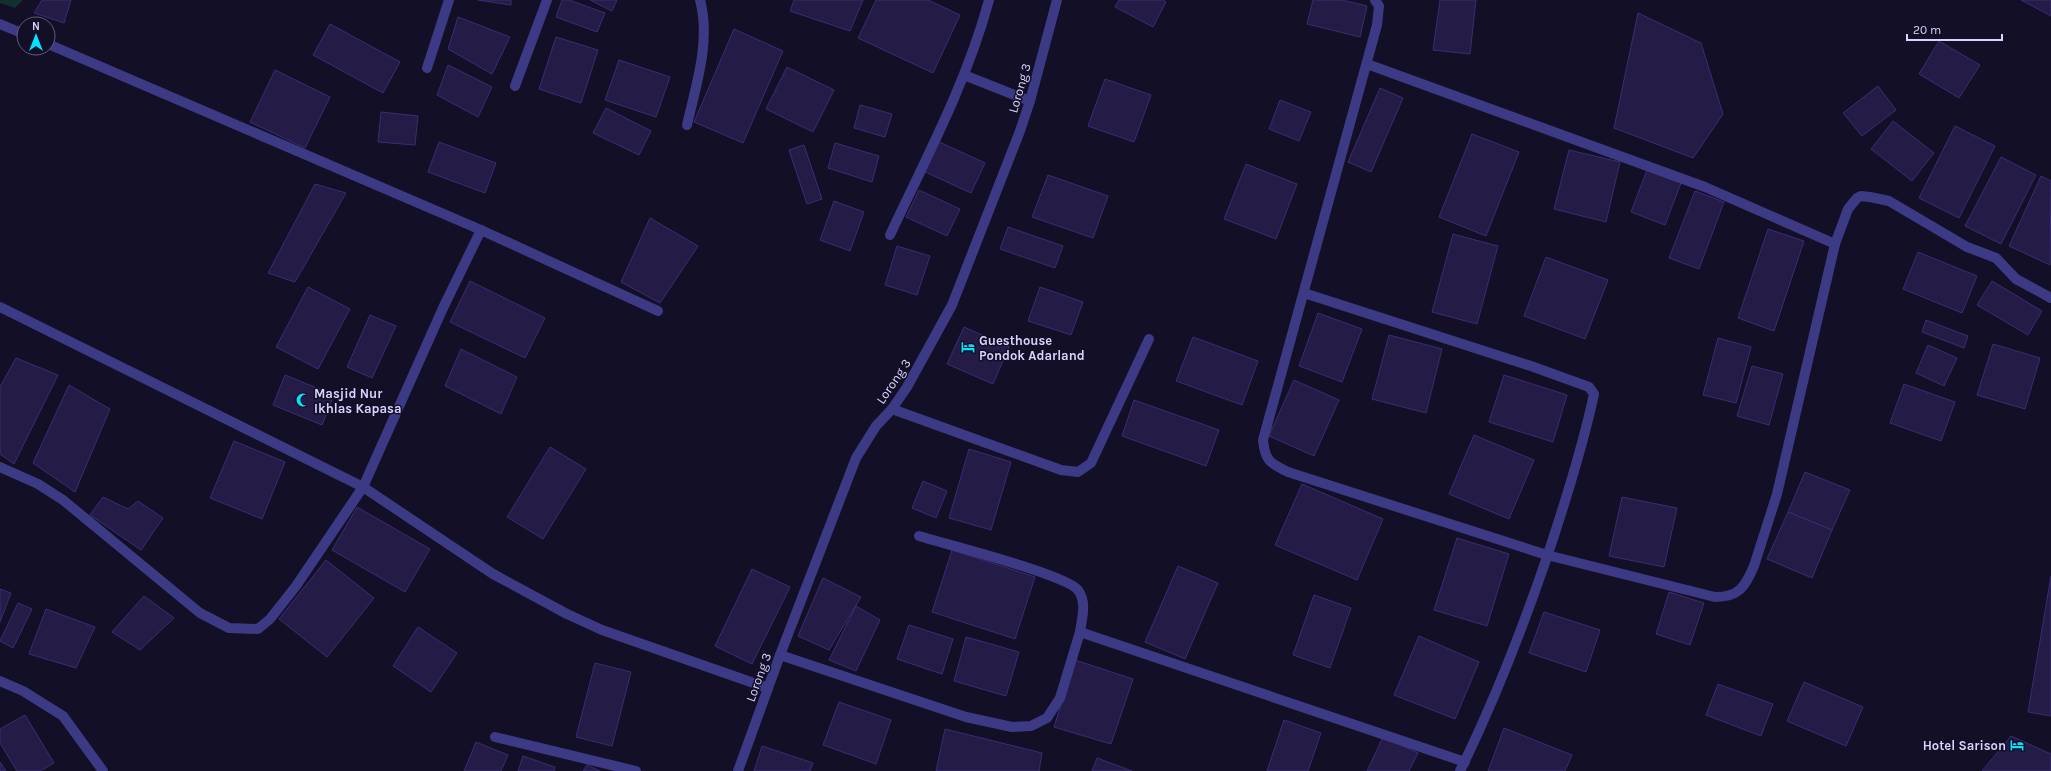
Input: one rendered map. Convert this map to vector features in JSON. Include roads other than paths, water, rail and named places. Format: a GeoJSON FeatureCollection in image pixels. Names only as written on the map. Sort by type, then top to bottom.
{"type":"FeatureCollection","features":[{"type":"Feature","properties":{"kind":"street"},"geometry":{"type":"LineString","coordinates":[[427,68],[449,0]]}},
{"type":"Feature","properties":{"kind":"street"},"geometry":{"type":"LineString","coordinates":[[515,86],[548,0]]}},
{"type":"Feature","properties":{"kind":"street"},"geometry":{"type":"LineString","coordinates":[[687,125],[703,48],[703,11],[700,0]]}},
{"type":"Feature","properties":{"kind":"street"},"geometry":{"type":"LineString","coordinates":[[890,235],[964,75],[980,33],[989,0]]}},
{"type":"Feature","properties":{"kind":"street","name":"Lorong 3"},"geometry":{"type":"LineString","coordinates":[[738,771],[780,655],[854,463],[876,426],[892,409],[921,364],[952,305],[1008,163],[1030,100],[1057,0]]}},
{"type":"Feature","properties":{"kind":"street"},"geometry":{"type":"LineString","coordinates":[[1375,0],[1379,6],[1377,25],[1263,440],[1265,453],[1270,462],[1288,472],[1547,555],[1715,597],[1730,596],[1741,588],[1750,577],[1778,494],[1835,244],[1848,210],[1857,198],[1861,196],[1889,201],[1967,247],[1996,258],[2016,279],[2051,298]]}},
{"type":"Feature","properties":{"kind":"street"},"geometry":{"type":"LineString","coordinates":[[0,24],[16,31]]}},
{"type":"Feature","properties":{"kind":"street"},"geometry":{"type":"LineString","coordinates":[[56,47],[481,230],[658,311]]}},
{"type":"Feature","properties":{"kind":"street"},"geometry":{"type":"LineString","coordinates":[[1367,64],[1705,187],[1835,244]]}},
{"type":"Feature","properties":{"kind":"street"},"geometry":{"type":"LineString","coordinates":[[964,75],[1030,100]]}},
{"type":"Feature","properties":{"kind":"street"},"geometry":{"type":"LineString","coordinates":[[0,467],[33,482],[63,500],[200,613],[229,628],[248,630],[258,629],[270,619],[296,586],[363,487],[442,308],[481,230]]}},
{"type":"Feature","properties":{"kind":"street"},"geometry":{"type":"LineString","coordinates":[[1304,293],[1530,366],[1589,387],[1594,394],[1587,428],[1560,523],[1547,555],[1515,648],[1460,771]]}},
{"type":"Feature","properties":{"kind":"street"},"geometry":{"type":"LineString","coordinates":[[0,307],[363,487],[493,574],[567,614],[602,630],[768,688]]}},
{"type":"Feature","properties":{"kind":"street"},"geometry":{"type":"LineString","coordinates":[[892,409],[1061,470],[1078,472],[1091,463],[1148,339]]}},
{"type":"Feature","properties":{"kind":"street"},"geometry":{"type":"LineString","coordinates":[[780,655],[966,717],[1012,727],[1031,726],[1047,718],[1060,698],[1080,632],[1083,603],[1077,589],[1072,585],[1047,574],[919,536]]}},
{"type":"Feature","properties":{"kind":"street"},"geometry":{"type":"LineString","coordinates":[[1080,632],[1465,762]]}},
{"type":"Feature","properties":{"kind":"street"},"geometry":{"type":"LineString","coordinates":[[0,681],[23,691],[63,716],[103,771]]}},
{"type":"Feature","properties":{"kind":"street"},"geometry":{"type":"LineString","coordinates":[[495,737],[636,771]]}},
{"type":"Feature","properties":{"kind":"place","name":"Guesthouse Pondok Adarland"},"geometry":{"type":"Point","coordinates":[968,347]}},
{"type":"Feature","properties":{"kind":"place","name":"Masjid Nur Ikhlas Kapasa"},"geometry":{"type":"Point","coordinates":[303,400]}},
{"type":"Feature","properties":{"kind":"place","name":"Hotel Sarison"},"geometry":{"type":"Point","coordinates":[2017,745]}}]}
